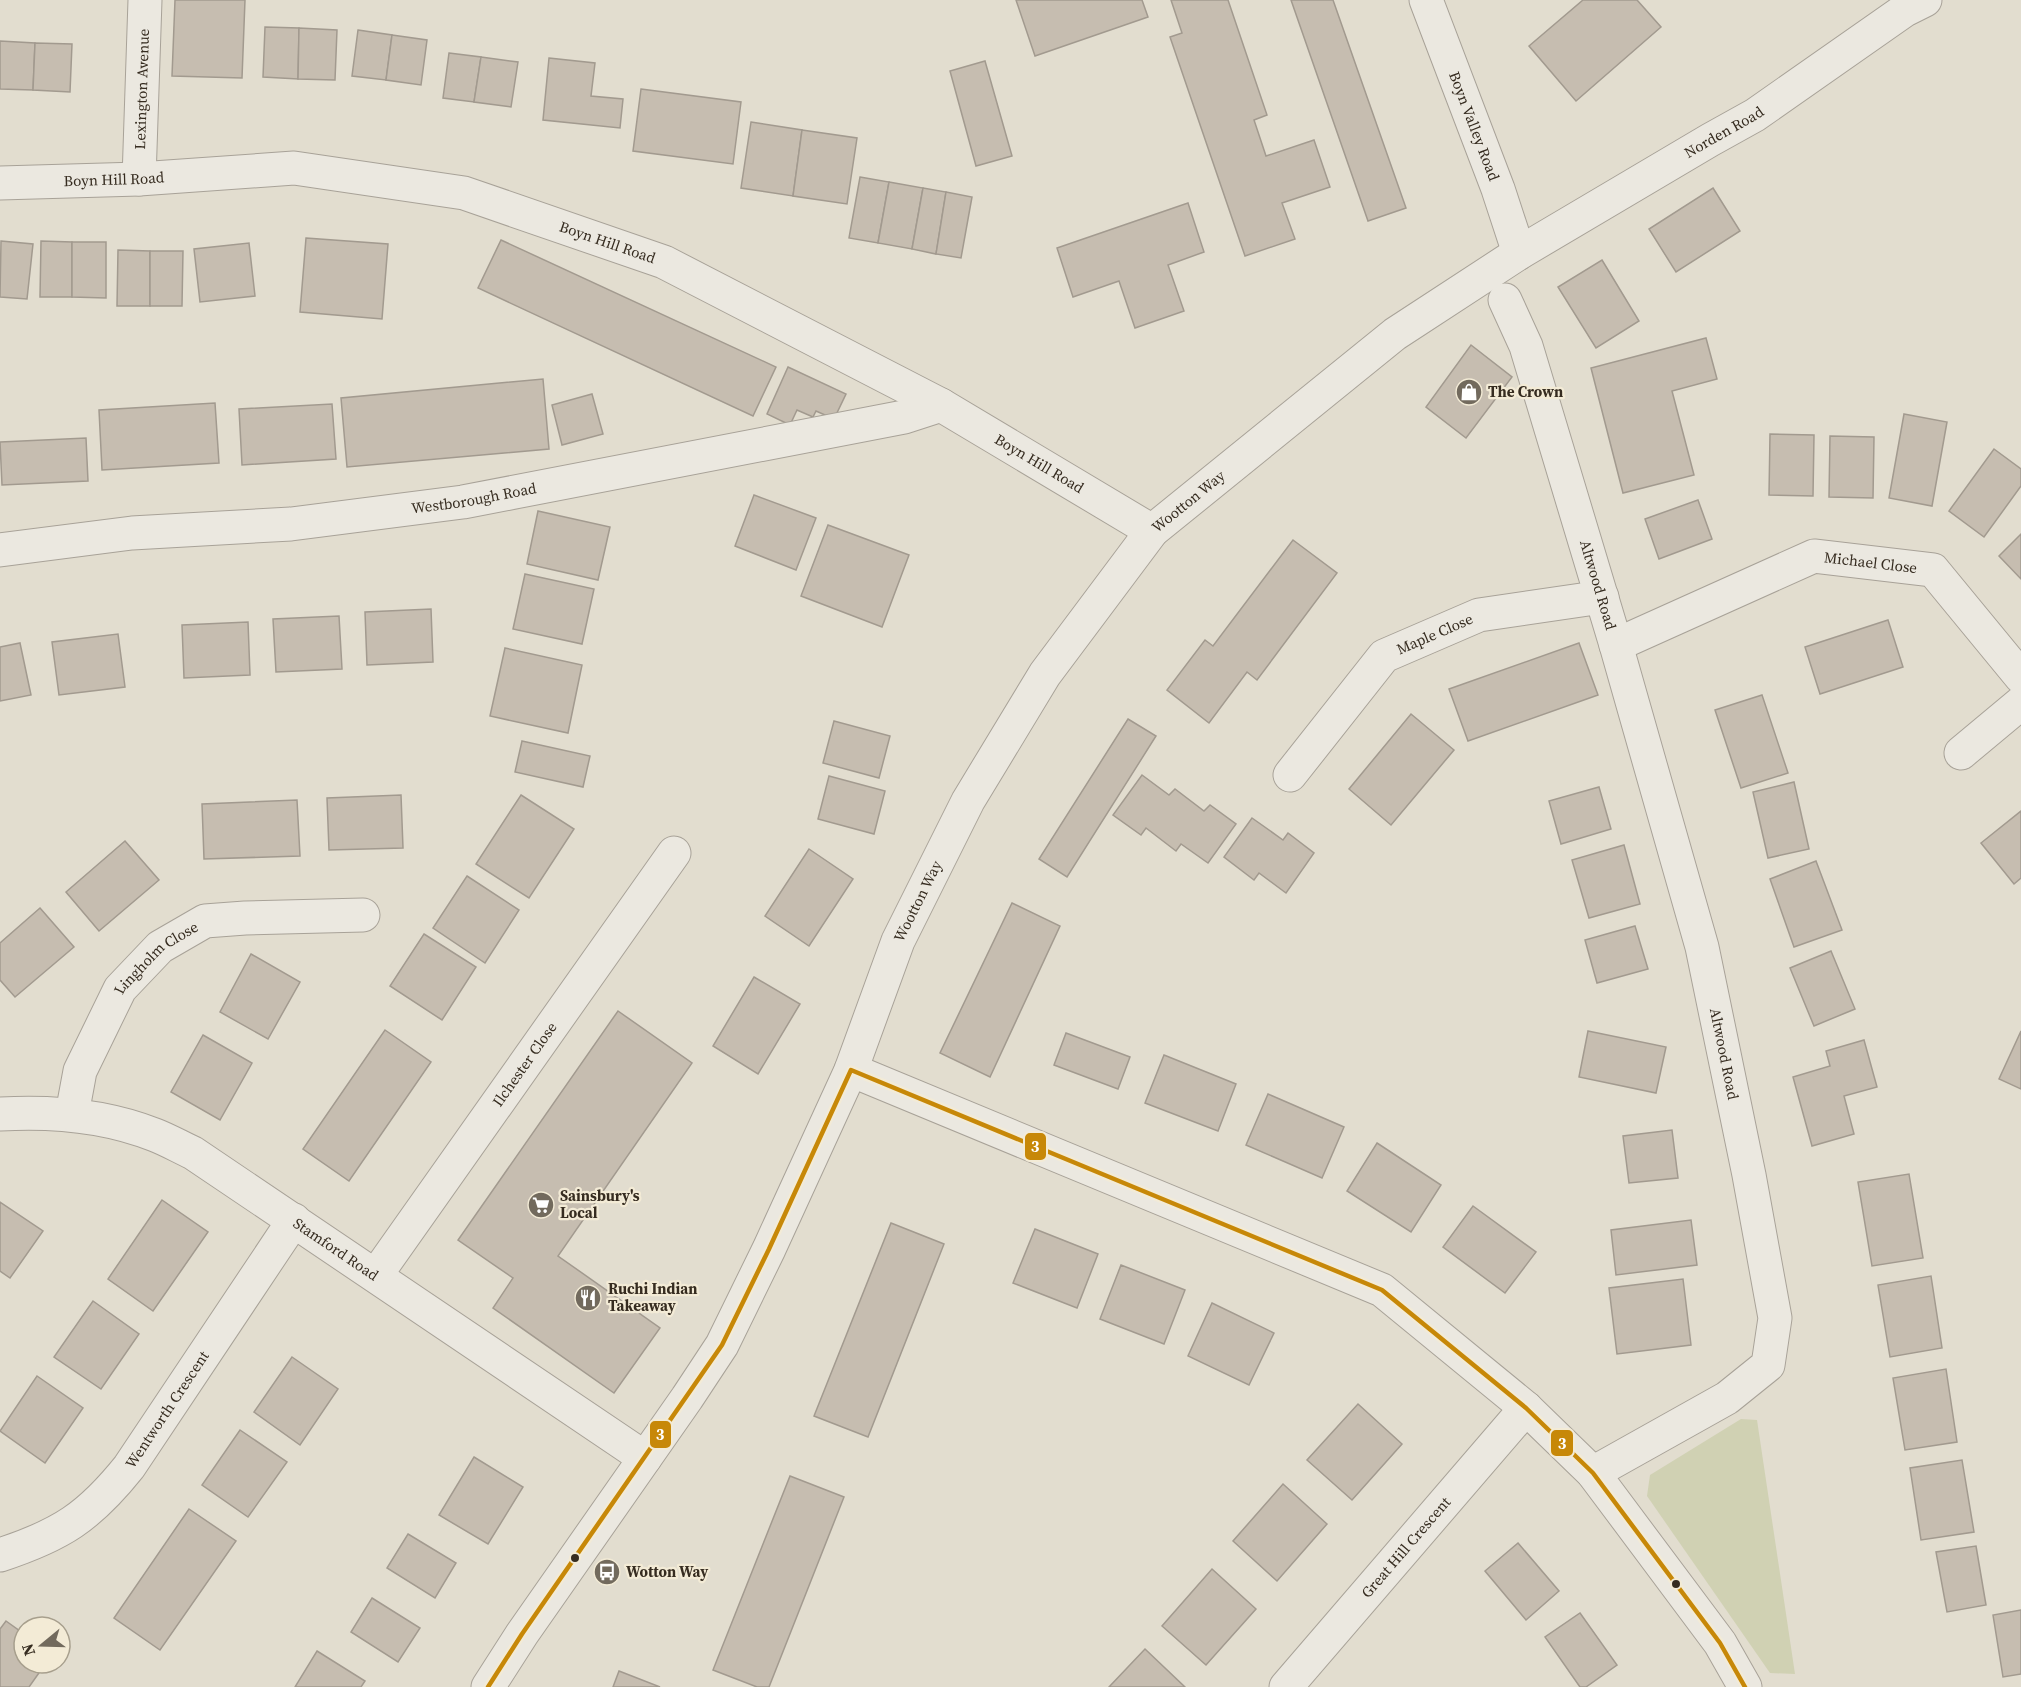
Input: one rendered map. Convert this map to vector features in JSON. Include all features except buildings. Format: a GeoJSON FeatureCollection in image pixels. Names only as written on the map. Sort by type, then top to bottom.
{"type":"FeatureCollection","features":[{"type":"Feature","properties":{"kind":"street","name":"Lexington Avenue"},"geometry":{"type":"LineString","coordinates":[[139,179],[145,0]]}},
{"type":"Feature","properties":{"kind":"street","name":"Boyn Valley Road"},"geometry":{"type":"LineString","coordinates":[[1425,0],[1498,189],[1519,253]]}},
{"type":"Feature","properties":{"kind":"street","name":"Norden Road"},"geometry":{"type":"LineString","coordinates":[[1519,253],[1755,115],[1905,10],[1924,0]]}},
{"type":"Feature","properties":{"kind":"street","name":"Boyn Hill Road"},"geometry":{"type":"LineString","coordinates":[[0,183],[139,179],[294,168],[464,193],[664,262],[942,405],[1152,531]]}},
{"type":"Feature","properties":{"kind":"street","name":"Wootton Way"},"geometry":{"type":"LineString","coordinates":[[488,1687],[522,1634],[722,1345],[769,1250],[850,1070],[898,941],[968,801],[1045,674],[1152,531],[1395,334],[1519,253]]}},
{"type":"Feature","properties":{"kind":"street","name":"Altwood Road"},"geometry":{"type":"LineString","coordinates":[[1505,300],[1526,346],[1602,597],[1702,947],[1749,1175],[1775,1318],[1768,1365],[1727,1398],[1593,1473]]}},
{"type":"Feature","properties":{"kind":"street","name":"Westborough Road"},"geometry":{"type":"LineString","coordinates":[[0,550],[132,533],[291,525],[463,502],[904,417],[942,405]]}},
{"type":"Feature","properties":{"kind":"street","name":"Michael Close"},"geometry":{"type":"LineString","coordinates":[[1616,645],[1814,556],[1933,570],[2021,677]]}},
{"type":"Feature","properties":{"kind":"street","name":"Maple Close"},"geometry":{"type":"LineString","coordinates":[[1290,775],[1384,656],[1479,615],[1602,597]]}},
{"type":"Feature","properties":{"kind":"street"},"geometry":{"type":"LineString","coordinates":[[1961,753],[2021,704]]}},
{"type":"Feature","properties":{"kind":"street","name":"Ilchester Close"},"geometry":{"type":"LineString","coordinates":[[376,1275],[674,854]]}},
{"type":"Feature","properties":{"kind":"street","name":"Lingholm Close"},"geometry":{"type":"LineString","coordinates":[[72,1114],[80,1071],[120,989],[160,947],[205,921],[363,915]]}},
{"type":"Feature","properties":{"kind":"street"},"geometry":{"type":"LineString","coordinates":[[850,1070],[1382,1290],[1526,1408],[1593,1473],[1719,1642],[1745,1687]]}},
{"type":"Feature","properties":{"kind":"street","name":"Stamford Road"},"geometry":{"type":"LineString","coordinates":[[0,1114],[35,1112],[72,1114],[114,1122],[164,1139],[193,1153],[645,1458]]}},
{"type":"Feature","properties":{"kind":"street","name":"Wentworth Crescent"},"geometry":{"type":"LineString","coordinates":[[0,1555],[36,1543],[64,1528],[90,1510],[110,1490],[129,1467],[294,1220]]}},
{"type":"Feature","properties":{"kind":"street","name":"Great Hill Crescent"},"geometry":{"type":"LineString","coordinates":[[1286,1687],[1526,1408]]}},
{"type":"Feature","properties":{"kind":"green space"},"geometry":{"type":"Polygon","coordinates":[[[1741,1419],[1757,1420],[1795,1674],[1770,1673],[1647,1496],[1650,1475],[1741,1419]]]}},
{"type":"Feature","properties":{"kind":"transit line","name":"3"},"geometry":{"type":"LineString","coordinates":[[488,1687],[522,1634],[722,1345],[851,1070],[1382,1290],[1526,1408],[1593,1473],[1720,1643],[1745,1687]]}},
{"type":"Feature","properties":{"kind":"place","name":"The Crown"},"geometry":{"type":"Point","coordinates":[1469,392]}},
{"type":"Feature","properties":{"kind":"place","name":"Sainsbury's Local"},"geometry":{"type":"Point","coordinates":[541,1205]}},
{"type":"Feature","properties":{"kind":"place","name":"Ruchi Indian Takeaway"},"geometry":{"type":"Point","coordinates":[588,1298]}},
{"type":"Feature","properties":{"kind":"place","name":"Wotton Way"},"geometry":{"type":"Point","coordinates":[607,1572]}}]}
